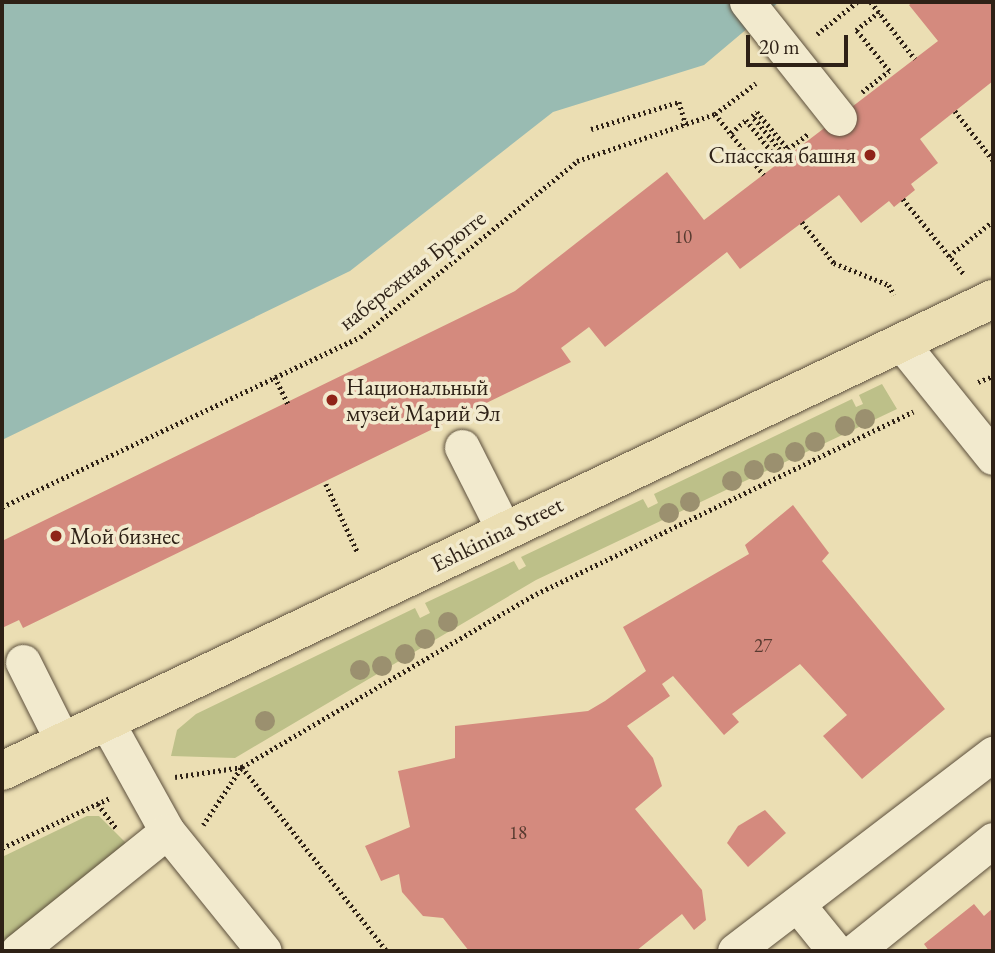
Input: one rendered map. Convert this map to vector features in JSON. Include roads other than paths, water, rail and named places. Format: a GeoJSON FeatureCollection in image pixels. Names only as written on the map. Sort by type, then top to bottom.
{"type":"FeatureCollection","features":[{"type":"Feature","properties":{"kind":"main road","name":"Eshkinina Street"},"geometry":{"type":"LineString","coordinates":[[2,771],[503,530],[993,299]]}},
{"type":"Feature","properties":{"kind":"street"},"geometry":{"type":"LineString","coordinates":[[747,2],[839,118]]}},
{"type":"Feature","properties":{"kind":"street"},"geometry":{"type":"LineString","coordinates":[[902,344],[993,457]]}},
{"type":"Feature","properties":{"kind":"street"},"geometry":{"type":"LineString","coordinates":[[462,447],[503,530]]}},
{"type":"Feature","properties":{"kind":"street"},"geometry":{"type":"LineString","coordinates":[[23,662],[63,742]]}},
{"type":"Feature","properties":{"kind":"street"},"geometry":{"type":"LineString","coordinates":[[106,721],[167,831],[264,951]]}},
{"type":"Feature","properties":{"kind":"street"},"geometry":{"type":"LineString","coordinates":[[735,951],[993,754]]}},
{"type":"Feature","properties":{"kind":"street"},"geometry":{"type":"LineString","coordinates":[[18,951],[167,831]]}},
{"type":"Feature","properties":{"kind":"street"},"geometry":{"type":"LineString","coordinates":[[855,951],[993,840]]}},
{"type":"Feature","properties":{"kind":"street"},"geometry":{"type":"LineString","coordinates":[[797,904],[835,951]]}},
{"type":"Feature","properties":{"kind":"water"},"geometry":{"type":"Polygon","coordinates":[[[2,2],[779,2],[704,65],[553,112],[350,271],[2,440],[2,2]]]}},
{"type":"Feature","properties":{"kind":"place","name":"Спасская башня"},"geometry":{"type":"Point","coordinates":[870,155]}},
{"type":"Feature","properties":{"kind":"place","name":"Национальный музей Марий Эл"},"geometry":{"type":"Point","coordinates":[332,400]}},
{"type":"Feature","properties":{"kind":"place","name":"Мой бизнес"},"geometry":{"type":"Point","coordinates":[56,536]}}]}
